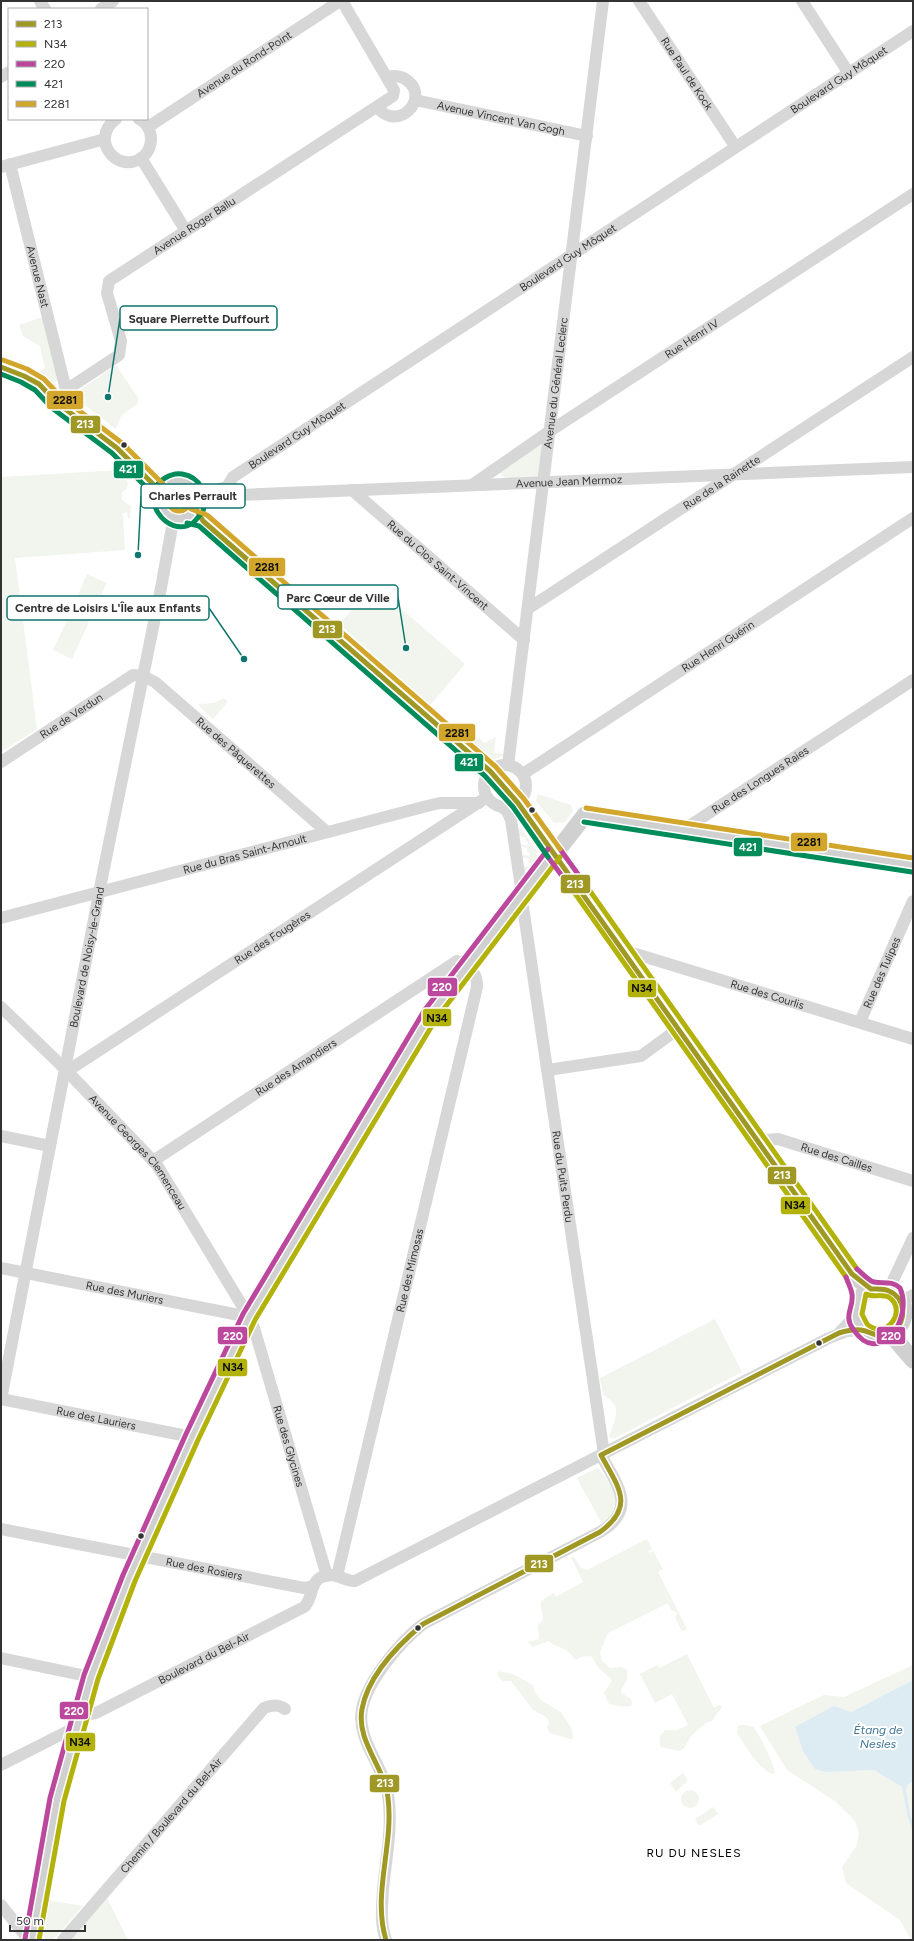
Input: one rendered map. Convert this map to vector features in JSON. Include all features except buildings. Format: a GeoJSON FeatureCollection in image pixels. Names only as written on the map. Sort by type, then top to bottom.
{"type":"FeatureCollection","features":[{"type":"Feature","properties":{"kind":"main road"},"geometry":{"type":"LineString","coordinates":[[1,367],[33,380],[53,397],[61,396]]}},
{"type":"Feature","properties":{"kind":"main road"},"geometry":{"type":"LineString","coordinates":[[1,377],[61,396],[140,469],[165,489]]}},
{"type":"Feature","properties":{"kind":"main road"},"geometry":{"type":"LineString","coordinates":[[196,510],[180,519],[170,516],[166,513],[161,504],[165,489],[180,481],[186,482],[195,489],[196,510],[490,771],[510,805],[554,854],[865,1294]]}},
{"type":"Feature","properties":{"kind":"main road"},"geometry":{"type":"LineString","coordinates":[[32,1940],[57,1799],[78,1720],[91,1677],[109,1627],[139,1556],[192,1436],[249,1317],[430,1015],[453,986],[462,964],[522,896],[585,815],[913,865]]}},
{"type":"Feature","properties":{"kind":"main road"},"geometry":{"type":"LineString","coordinates":[[894,1330],[873,1336],[859,1323],[856,1304],[865,1294],[883,1288],[901,1295],[904,1313],[894,1330],[894,1339],[913,1360]]}},
{"type":"Feature","properties":{"kind":"main road"},"geometry":{"type":"LineString","coordinates":[[894,1330],[913,1352]]}},
{"type":"Feature","properties":{"kind":"street"},"geometry":{"type":"LineString","coordinates":[[102,8],[113,1]]}},
{"type":"Feature","properties":{"kind":"street"},"geometry":{"type":"LineString","coordinates":[[341,1],[387,77],[396,76],[408,81],[413,87],[414,100],[408,112],[396,116],[383,113],[377,107]]}},
{"type":"Feature","properties":{"kind":"street","name":"Avenue du Rond-Point"},"geometry":{"type":"LineString","coordinates":[[144,123],[341,1]]}},
{"type":"Feature","properties":{"kind":"street","name":"Avenue du Général Leclerc"},"geometry":{"type":"LineString","coordinates":[[508,765],[529,608],[603,1]]}},
{"type":"Feature","properties":{"kind":"street","name":"Rue Paul de Kock"},"geometry":{"type":"LineString","coordinates":[[639,1],[735,146]]}},
{"type":"Feature","properties":{"kind":"street"},"geometry":{"type":"LineString","coordinates":[[802,1],[848,72]]}},
{"type":"Feature","properties":{"kind":"street","name":"Boulevard Guy Môquet"},"geometry":{"type":"LineString","coordinates":[[227,487],[233,477],[572,255],[735,146],[913,31]]}},
{"type":"Feature","properties":{"kind":"street","name":"Avenue Roger Ballu"},"geometry":{"type":"LineString","coordinates":[[61,396],[119,355],[121,341],[107,293],[109,281],[393,96],[394,93],[387,77]]}},
{"type":"Feature","properties":{"kind":"street","name":"Avenue Vincent Van Gogh"},"geometry":{"type":"LineString","coordinates":[[414,100],[587,136]]}},
{"type":"Feature","properties":{"kind":"street"},"geometry":{"type":"LineString","coordinates":[[114,120],[110,124],[105,139],[109,152],[120,161],[134,161],[146,154],[151,140],[144,123]]}},
{"type":"Feature","properties":{"kind":"street"},"geometry":{"type":"LineString","coordinates":[[5,165],[105,139]]}},
{"type":"Feature","properties":{"kind":"street"},"geometry":{"type":"LineString","coordinates":[[141,158],[186,231]]}},
{"type":"Feature","properties":{"kind":"street","name":"Avenue Nast"},"geometry":{"type":"LineString","coordinates":[[5,165],[61,396]]}},
{"type":"Feature","properties":{"kind":"street","name":"Rue Henri IV"},"geometry":{"type":"LineString","coordinates":[[472,485],[550,432],[913,194]]}},
{"type":"Feature","properties":{"kind":"street","name":"Rue de la Rainette"},"geometry":{"type":"LineString","coordinates":[[529,608],[913,357]]}},
{"type":"Feature","properties":{"kind":"street","name":"Avenue Jean Mermoz"},"geometry":{"type":"LineString","coordinates":[[227,487],[232,492],[239,495],[913,467]]}},
{"type":"Feature","properties":{"kind":"street"},"geometry":{"type":"LineString","coordinates":[[196,510],[227,487]]}},
{"type":"Feature","properties":{"kind":"street","name":"Rue du Clos Saint-Vincent"},"geometry":{"type":"LineString","coordinates":[[352,490],[524,640]]}},
{"type":"Feature","properties":{"kind":"street","name":"Boulevard de Noisy-le-Grand"},"geometry":{"type":"LineString","coordinates":[[1,1399],[171,536],[173,524],[170,516]]}},
{"type":"Feature","properties":{"kind":"street","name":"Rue Henri Guérin"},"geometry":{"type":"LineString","coordinates":[[523,774],[913,518]]}},
{"type":"Feature","properties":{"kind":"street","name":"Rue de Verdun"},"geometry":{"type":"LineString","coordinates":[[1,762],[133,675],[143,676]]}},
{"type":"Feature","properties":{"kind":"street","name":"Rue des Pâquerettes"},"geometry":{"type":"LineString","coordinates":[[143,676],[155,682],[327,832]]}},
{"type":"Feature","properties":{"kind":"street","name":"Rue des Longues Raies"},"geometry":{"type":"LineString","coordinates":[[683,830],[913,680]]}},
{"type":"Feature","properties":{"kind":"street"},"geometry":{"type":"LineString","coordinates":[[508,765],[519,770],[523,774],[526,786],[522,798],[510,805],[483,800],[484,784],[490,771],[495,767],[508,765]]}},
{"type":"Feature","properties":{"kind":"street","name":"Rue du Bras Saint-Arnoult"},"geometry":{"type":"LineString","coordinates":[[1,918],[440,803],[483,800]]}},
{"type":"Feature","properties":{"kind":"street","name":"Rue des Fougères"},"geometry":{"type":"LineString","coordinates":[[65,1069],[75,1066],[483,800]]}},
{"type":"Feature","properties":{"kind":"street","name":"Rue du Puits Perdu"},"geometry":{"type":"LineString","coordinates":[[386,1940],[383,1932],[381,1915],[390,1822],[388,1794],[383,1776],[366,1741],[362,1726],[361,1710],[366,1693],[374,1678],[401,1645],[423,1624],[596,1534],[612,1524],[619,1513],[622,1496],[602,1454],[521,886],[511,820],[507,811],[510,805]]}},
{"type":"Feature","properties":{"kind":"street","name":"Rue des Tulipes"},"geometry":{"type":"LineString","coordinates":[[860,1022],[913,901]]}},
{"type":"Feature","properties":{"kind":"street","name":"Rue des Courlis"},"geometry":{"type":"LineString","coordinates":[[622,950],[913,1039]]}},
{"type":"Feature","properties":{"kind":"street","name":"Rue des Amandiers"},"geometry":{"type":"LineString","coordinates":[[153,1160],[438,973],[462,964]]}},
{"type":"Feature","properties":{"kind":"street","name":"Rue des Mimosas"},"geometry":{"type":"LineString","coordinates":[[332,1576],[477,987],[477,978],[473,972],[462,964]]}},
{"type":"Feature","properties":{"kind":"street"},"geometry":{"type":"LineString","coordinates":[[438,973],[453,986]]}},
{"type":"Feature","properties":{"kind":"street","name":"Avenue Georges Clemenceau"},"geometry":{"type":"LineString","coordinates":[[1,1007],[65,1069],[153,1160],[249,1317]]}},
{"type":"Feature","properties":{"kind":"street"},"geometry":{"type":"LineString","coordinates":[[548,1070],[641,1056],[678,1029]]}},
{"type":"Feature","properties":{"kind":"street"},"geometry":{"type":"LineString","coordinates":[[1,1136],[50,1146]]}},
{"type":"Feature","properties":{"kind":"street","name":"Rue des Cailles"},"geometry":{"type":"LineString","coordinates":[[760,1144],[767,1140],[778,1139],[913,1181]]}},
{"type":"Feature","properties":{"kind":"street"},"geometry":{"type":"LineString","coordinates":[[901,1295],[913,1238]]}},
{"type":"Feature","properties":{"kind":"street","name":"Rue des Muriers"},"geometry":{"type":"LineString","coordinates":[[1,1268],[249,1317]]}},
{"type":"Feature","properties":{"kind":"street","name":"Rue des Glycines"},"geometry":{"type":"LineString","coordinates":[[249,1317],[332,1576]]}},
{"type":"Feature","properties":{"kind":"street"},"geometry":{"type":"LineString","coordinates":[[313,1586],[317,1580],[332,1576],[350,1582],[358,1580],[859,1323]]}},
{"type":"Feature","properties":{"kind":"street","name":"Rue des Lauriers"},"geometry":{"type":"LineString","coordinates":[[1,1399],[192,1436]]}},
{"type":"Feature","properties":{"kind":"street","name":"Rue des Rosiers"},"geometry":{"type":"LineString","coordinates":[[1,1529],[304,1588],[313,1586]]}},
{"type":"Feature","properties":{"kind":"street","name":"Boulevard du Bel-Air"},"geometry":{"type":"LineString","coordinates":[[1,1765],[78,1720],[90,1714],[96,1713],[304,1607],[309,1601],[313,1586]]}},
{"type":"Feature","properties":{"kind":"street"},"geometry":{"type":"LineString","coordinates":[[1,1658],[91,1677]]}},
{"type":"Feature","properties":{"kind":"street","name":"Chemin / Boulevard du Bel-Air"},"geometry":{"type":"LineString","coordinates":[[63,1940],[264,1708],[273,1705],[281,1706],[285,1709]]}},
{"type":"Feature","properties":{"kind":"street"},"geometry":{"type":"LineString","coordinates":[[1,1905],[29,1940]]}},
{"type":"Feature","properties":{"kind":"shaded area"},"geometry":{"type":"Polygon","coordinates":[[[42,317],[58,380],[53,383],[17,363],[19,360],[39,372],[45,368],[40,346],[23,336],[19,325],[42,317]]]}},
{"type":"Feature","properties":{"kind":"shaded area"},"geometry":{"type":"Polygon","coordinates":[[[116,365],[139,399],[137,404],[121,416],[116,429],[78,400],[77,392],[116,365]]]}},
{"type":"Feature","properties":{"kind":"shaded area"},"geometry":{"type":"Polygon","coordinates":[[[539,446],[542,446],[539,477],[505,479],[500,473],[539,446]]]}},
{"type":"Feature","properties":{"kind":"shaded area"},"geometry":{"type":"Polygon","coordinates":[[[120,470],[121,476],[126,478],[128,483],[127,489],[122,492],[122,500],[131,506],[130,518],[128,518],[127,512],[123,513],[125,550],[15,558],[37,729],[1,752],[1,477],[120,470]]]}},
{"type":"Feature","properties":{"kind":"shaded area"},"geometry":{"type":"Polygon","coordinates":[[[180,489],[187,492],[190,499],[187,506],[180,509],[173,506],[170,499],[173,492],[180,489]]]}},
{"type":"Feature","properties":{"kind":"shaded area"},"geometry":{"type":"Polygon","coordinates":[[[87,574],[107,583],[94,610],[75,602],[87,574]]]}},
{"type":"Feature","properties":{"kind":"shaded area"},"geometry":{"type":"Polygon","coordinates":[[[374,585],[465,664],[429,707],[391,670],[339,624],[374,585]]]}},
{"type":"Feature","properties":{"kind":"shaded area"},"geometry":{"type":"Polygon","coordinates":[[[70,614],[89,622],[72,659],[53,650],[70,614]]]}},
{"type":"Feature","properties":{"kind":"shaded area"},"geometry":{"type":"Polygon","coordinates":[[[224,698],[228,702],[213,719],[200,707],[199,704],[215,703],[224,698]]]}},
{"type":"Feature","properties":{"kind":"shaded area"},"geometry":{"type":"Polygon","coordinates":[[[478,737],[484,743],[496,737],[494,753],[503,754],[503,756],[492,760],[472,744],[478,737]]]}},
{"type":"Feature","properties":{"kind":"shaded area"},"geometry":{"type":"Polygon","coordinates":[[[538,794],[571,805],[573,811],[565,822],[554,823],[536,801],[538,794]]]}},
{"type":"Feature","properties":{"kind":"shaded area"},"geometry":{"type":"Polygon","coordinates":[[[521,828],[537,851],[537,859],[540,861],[526,881],[522,865],[530,867],[531,863],[528,863],[529,859],[521,857],[520,854],[529,856],[530,853],[527,852],[527,848],[519,846],[518,843],[527,846],[528,842],[525,841],[526,838],[517,835],[516,829],[521,828]]]}},
{"type":"Feature","properties":{"kind":"shaded area"},"geometry":{"type":"Polygon","coordinates":[[[715,1319],[742,1372],[613,1439],[609,1437],[615,1419],[616,1408],[610,1399],[603,1395],[600,1378],[715,1319]]]}},
{"type":"Feature","properties":{"kind":"shaded area"},"geometry":{"type":"Polygon","coordinates":[[[597,1468],[602,1472],[609,1483],[616,1500],[616,1505],[612,1515],[602,1524],[577,1478],[597,1468]]]}},
{"type":"Feature","properties":{"kind":"shaded area"},"geometry":{"type":"Polygon","coordinates":[[[647,1539],[652,1549],[648,1551],[649,1553],[653,1551],[663,1569],[658,1572],[687,1629],[682,1631],[675,1618],[677,1613],[671,1610],[668,1603],[608,1633],[600,1652],[602,1661],[610,1668],[622,1667],[627,1670],[627,1680],[621,1690],[621,1693],[631,1699],[632,1703],[631,1706],[609,1704],[604,1693],[612,1680],[598,1667],[591,1656],[580,1657],[576,1660],[568,1652],[549,1641],[532,1647],[528,1642],[539,1639],[538,1626],[543,1619],[541,1602],[554,1593],[556,1597],[583,1582],[571,1557],[574,1557],[581,1568],[587,1570],[647,1539]]]}},
{"type":"Feature","properties":{"kind":"shaded area"},"geometry":{"type":"Polygon","coordinates":[[[687,1654],[714,1708],[719,1705],[722,1707],[712,1721],[706,1723],[692,1735],[684,1748],[679,1751],[661,1747],[661,1734],[665,1730],[677,1730],[688,1725],[672,1694],[655,1703],[640,1674],[657,1665],[659,1668],[687,1654]]]}},
{"type":"Feature","properties":{"kind":"shaded area"},"geometry":{"type":"Polygon","coordinates":[[[913,1665],[913,1680],[851,1712],[826,1772],[874,1770],[907,1785],[913,1781],[913,1940],[911,1940],[900,1920],[846,1883],[842,1867],[857,1845],[859,1833],[855,1821],[835,1801],[787,1770],[760,1726],[824,1695],[844,1697],[913,1665]]]}},
{"type":"Feature","properties":{"kind":"shaded area"},"geometry":{"type":"Polygon","coordinates":[[[498,1671],[513,1674],[533,1685],[535,1693],[542,1701],[561,1712],[572,1729],[573,1738],[570,1739],[550,1733],[547,1728],[549,1722],[545,1716],[533,1710],[511,1681],[502,1681],[497,1674],[498,1671]]]}},
{"type":"Feature","properties":{"kind":"shaded area"},"geometry":{"type":"Polygon","coordinates":[[[743,1725],[753,1727],[755,1730],[769,1756],[775,1773],[772,1774],[762,1767],[748,1750],[737,1733],[738,1726],[743,1725]]]}},
{"type":"Feature","properties":{"kind":"shaded area"},"geometry":{"type":"Polygon","coordinates":[[[683,1773],[688,1780],[676,1792],[670,1783],[683,1773]]]}},
{"type":"Feature","properties":{"kind":"shaded area"},"geometry":{"type":"Polygon","coordinates":[[[690,1790],[696,1793],[699,1799],[696,1805],[690,1808],[684,1805],[681,1799],[684,1793],[690,1790]]]}},
{"type":"Feature","properties":{"kind":"shaded area"},"geometry":{"type":"Polygon","coordinates":[[[713,1807],[718,1814],[699,1826],[695,1819],[713,1807]]]}},
{"type":"Feature","properties":{"kind":"shaded area"},"geometry":{"type":"Polygon","coordinates":[[[107,1898],[128,1940],[71,1940],[107,1898]]]}},
{"type":"Feature","properties":{"kind":"shaded area"},"geometry":{"type":"Polygon","coordinates":[[[47,1900],[83,1906],[53,1940],[41,1940],[47,1900]]]}},
{"type":"Feature","properties":{"kind":"water","name":"Étang de Nesles"},"geometry":{"type":"Polygon","coordinates":[[[913,1680],[913,1781],[907,1785],[907,1788],[904,1788],[874,1770],[826,1772],[815,1769],[803,1751],[795,1727],[834,1706],[851,1712],[913,1680]]]}},
{"type":"Feature","properties":{"kind":"waterway"},"geometry":{"type":"LineString","coordinates":[[904,1788],[909,1816],[913,1828]]}},
{"type":"Feature","properties":{"kind":"transit line","name":"2281"},"geometry":{"type":"LineString","coordinates":[[3,360],[27,369],[44,379],[61,397],[122,443],[167,488]]}},
{"type":"Feature","properties":{"kind":"transit line","name":"213"},"geometry":{"type":"LineString","coordinates":[[1,367],[39,384],[56,402],[117,448],[162,493]]}},
{"type":"Feature","properties":{"kind":"transit line","name":"421"},"geometry":{"type":"LineString","coordinates":[[1,374],[21,382],[35,390],[52,408],[112,453],[157,498]]}},
{"type":"Feature","properties":{"kind":"transit line","name":"421"},"geometry":{"type":"LineString","coordinates":[[201,514],[193,523],[183,527],[174,526],[165,521],[158,513],[154,504],[153,495],[157,486],[165,478],[173,474],[189,476],[202,488],[204,493],[203,511]]}},
{"type":"Feature","properties":{"kind":"transit line","name":"2281"},"geometry":{"type":"LineString","coordinates":[[179,489],[187,492],[190,500],[187,508],[179,511],[171,508],[168,500],[171,492],[179,489]]}},
{"type":"Feature","properties":{"kind":"transit line","name":"2281"},"geometry":{"type":"LineString","coordinates":[[191,509],[207,515],[495,766],[524,799],[560,849]]}},
{"type":"Feature","properties":{"kind":"transit line","name":"213"},"geometry":{"type":"LineString","coordinates":[[196,509],[203,521],[490,771],[518,803],[852,1274],[871,1289],[884,1289],[895,1294],[899,1299],[903,1310],[901,1322],[898,1328],[889,1335],[881,1336],[858,1330],[850,1330],[839,1333],[601,1455]]}},
{"type":"Feature","properties":{"kind":"transit line","name":"421"},"geometry":{"type":"LineString","coordinates":[[187,523],[199,526],[485,776],[513,807],[548,857]]}},
{"type":"Feature","properties":{"kind":"transit line","name":"2281"},"geometry":{"type":"LineString","coordinates":[[586,808],[913,858]]}},
{"type":"Feature","properties":{"kind":"transit line","name":"421"},"geometry":{"type":"LineString","coordinates":[[584,822],[912,872]]}},
{"type":"Feature","properties":{"kind":"transit line","name":"220"},"geometry":{"type":"LineString","coordinates":[[25,1939],[50,1798],[84,1675],[123,1575],[186,1434],[243,1314],[424,1011],[548,849]]}},
{"type":"Feature","properties":{"kind":"transit line","name":"220"},"geometry":{"type":"LineString","coordinates":[[560,849],[585,884]]}},
{"type":"Feature","properties":{"kind":"transit line","name":"220"},"geometry":{"type":"LineString","coordinates":[[548,857],[574,892]]}},
{"type":"Feature","properties":{"kind":"transit line","name":"N34"},"geometry":{"type":"LineString","coordinates":[[39,1940],[64,1801],[98,1679],[135,1581],[198,1440],[255,1320],[436,1019],[560,857]]}},
{"type":"Feature","properties":{"kind":"transit line","name":"N34"},"geometry":{"type":"LineString","coordinates":[[585,884],[857,1269]]}},
{"type":"Feature","properties":{"kind":"transit line","name":"N34"},"geometry":{"type":"LineString","coordinates":[[574,892],[846,1277]]}},
{"type":"Feature","properties":{"kind":"transit line","name":"220"},"geometry":{"type":"LineString","coordinates":[[846,1277],[852,1294],[852,1303],[849,1315],[850,1324],[863,1340],[873,1344],[883,1342],[892,1335],[898,1325],[902,1313],[903,1300],[900,1288],[891,1283],[877,1283],[872,1281],[857,1269]]}},
{"type":"Feature","properties":{"kind":"transit line","name":"N34"},"geometry":{"type":"LineString","coordinates":[[866,1294],[890,1298],[895,1304],[895,1316],[887,1327],[881,1329],[874,1328],[867,1324],[862,1314],[866,1294]]}},
{"type":"Feature","properties":{"kind":"transit line","name":"213"},"geometry":{"type":"LineString","coordinates":[[386,1940],[382,1923],[381,1905],[388,1834],[388,1798],[382,1776],[363,1732],[361,1721],[365,1697],[377,1673],[385,1662],[394,1651],[423,1624],[600,1532],[611,1523],[618,1514],[621,1505],[620,1496],[618,1487],[601,1455]]}},
{"type":"Feature","properties":{"kind":"place","name":"Square Pierrette Duffourt"},"geometry":{"type":"Point","coordinates":[108,397]}},
{"type":"Feature","properties":{"kind":"place","name":"Charles Perrault"},"geometry":{"type":"Point","coordinates":[138,555]}},
{"type":"Feature","properties":{"kind":"place","name":"Parc Cœur de Ville"},"geometry":{"type":"Point","coordinates":[406,648]}},
{"type":"Feature","properties":{"kind":"place","name":"Centre de Loisirs L'Île aux Enfants"},"geometry":{"type":"Point","coordinates":[244,659]}},
{"type":"Feature","properties":{"kind":"district","name":"RU DU NESLES"},"geometry":{"type":"Point","coordinates":[694,1853]}}]}
